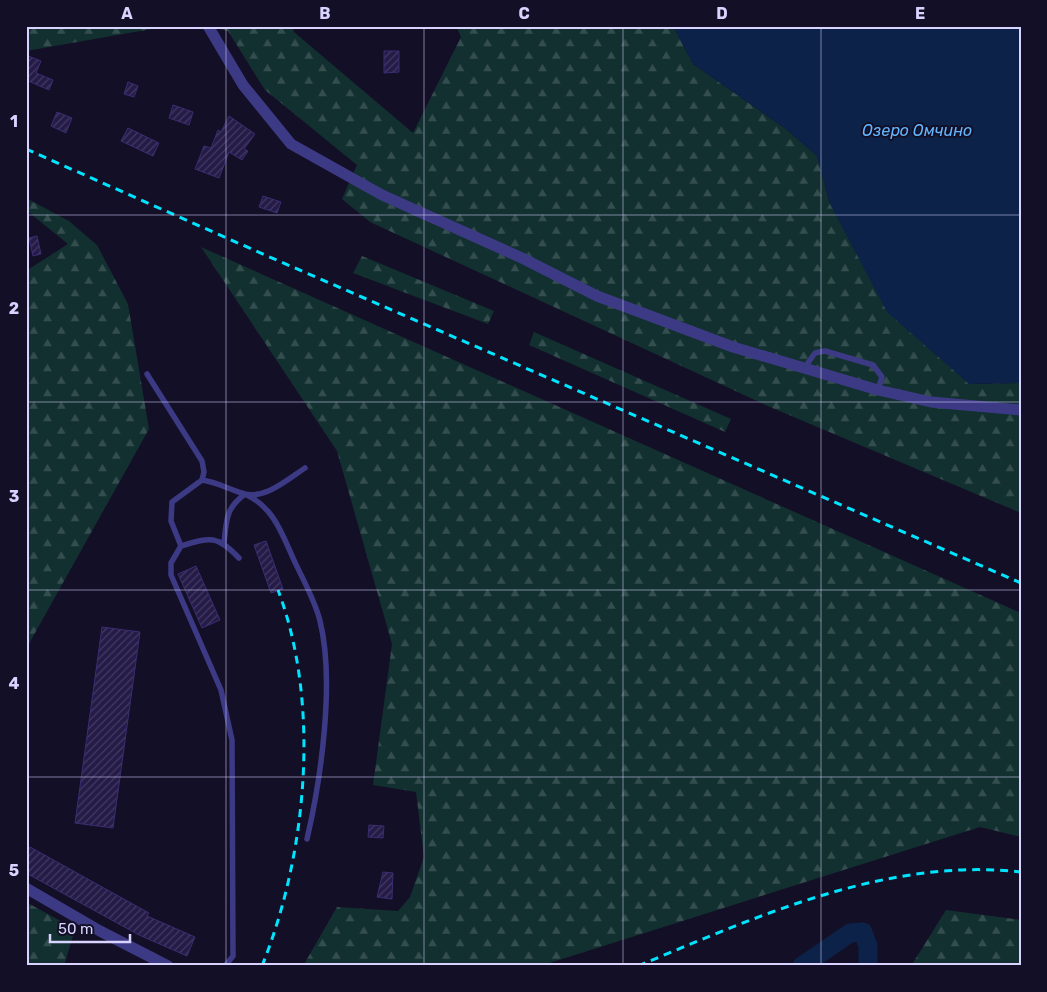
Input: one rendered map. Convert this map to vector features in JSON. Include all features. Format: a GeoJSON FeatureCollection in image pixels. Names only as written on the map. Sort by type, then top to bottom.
{"type":"FeatureCollection","features":[{"type":"Feature","properties":{"kind":"street"},"geometry":{"type":"LineString","coordinates":[[208,26],[243,85],[291,144],[382,195],[522,258],[597,296],[733,347],[878,390],[931,402],[1021,410]]}},
{"type":"Feature","properties":{"kind":"street"},"geometry":{"type":"LineString","coordinates":[[26,888],[100,931],[168,966]]}},
{"type":"Feature","properties":{"kind":"lane"},"geometry":{"type":"LineString","coordinates":[[805,367],[815,353],[825,351],[873,365],[882,376],[878,390]]}},
{"type":"Feature","properties":{"kind":"lane"},"geometry":{"type":"LineString","coordinates":[[148,374],[202,461],[204,472],[202,480],[172,502],[171,521],[181,546]]}},
{"type":"Feature","properties":{"kind":"lane"},"geometry":{"type":"LineString","coordinates":[[224,542],[228,514],[232,505],[244,494],[262,494],[275,488],[305,468]]}},
{"type":"Feature","properties":{"kind":"lane"},"geometry":{"type":"LineString","coordinates":[[202,480],[214,482],[260,502],[280,528],[320,620],[327,687],[316,801],[307,839]]}},
{"type":"Feature","properties":{"kind":"lane"},"geometry":{"type":"LineString","coordinates":[[225,966],[233,956],[232,740],[221,690],[171,575],[171,563],[181,546],[203,539],[224,542],[239,558]]}},
{"type":"Feature","properties":{"kind":"green space"},"geometry":{"type":"Polygon","coordinates":[[[26,26],[169,26],[26,51],[26,26]]]}},
{"type":"Feature","properties":{"kind":"green space"},"geometry":{"type":"Polygon","coordinates":[[[207,26],[292,26],[294,32],[413,133],[461,37],[456,26],[673,26],[693,64],[786,129],[817,156],[830,204],[969,384],[1021,383],[1021,513],[770,407],[370,222],[342,199],[357,165],[265,90],[228,31],[207,26]]]}},
{"type":"Feature","properties":{"kind":"green space"},"geometry":{"type":"Polygon","coordinates":[[[26,198],[69,221],[97,245],[128,304],[149,429],[26,649],[26,271],[68,244],[26,210],[26,198]]]}},
{"type":"Feature","properties":{"kind":"green space"},"geometry":{"type":"Polygon","coordinates":[[[201,247],[1021,613],[1021,837],[980,827],[540,966],[303,966],[337,907],[398,911],[410,897],[424,857],[416,792],[373,785],[392,644],[337,451],[201,247]]]}},
{"type":"Feature","properties":{"kind":"green space"},"geometry":{"type":"Polygon","coordinates":[[[362,256],[494,311],[488,324],[353,273],[362,256]]]}},
{"type":"Feature","properties":{"kind":"green space"},"geometry":{"type":"Polygon","coordinates":[[[534,332],[731,419],[725,432],[529,345],[534,332]]]}},
{"type":"Feature","properties":{"kind":"green space"},"geometry":{"type":"Polygon","coordinates":[[[26,902],[75,929],[64,966],[26,966],[26,902]]]}},
{"type":"Feature","properties":{"kind":"green space"},"geometry":{"type":"Polygon","coordinates":[[[946,910],[1021,920],[1021,966],[911,966],[946,910]]]}},
{"type":"Feature","properties":{"kind":"water","name":"Озеро Омчино"},"geometry":{"type":"Polygon","coordinates":[[[673,26],[1021,26],[1021,383],[969,384],[887,312],[830,204],[817,156],[786,129],[693,64],[673,26]]]}},
{"type":"Feature","properties":{"kind":"building"},"geometry":{"type":"Polygon","coordinates":[[[384,51],[399,51],[399,72],[384,73],[384,51]]]}},
{"type":"Feature","properties":{"kind":"building"},"geometry":{"type":"Polygon","coordinates":[[[26,55],[41,61],[36,73],[53,80],[49,90],[26,80],[26,55]]]}},
{"type":"Feature","properties":{"kind":"building"},"geometry":{"type":"Polygon","coordinates":[[[128,82],[138,86],[134,97],[124,94],[128,82]]]}},
{"type":"Feature","properties":{"kind":"building"},"geometry":{"type":"Polygon","coordinates":[[[173,105],[193,112],[189,125],[169,118],[173,105]]]}},
{"type":"Feature","properties":{"kind":"building"},"geometry":{"type":"Polygon","coordinates":[[[57,112],[72,118],[66,133],[51,126],[57,112]]]}},
{"type":"Feature","properties":{"kind":"building"},"geometry":{"type":"Polygon","coordinates":[[[229,116],[255,134],[244,149],[248,151],[242,160],[229,152],[219,178],[195,169],[204,146],[211,148],[218,130],[221,132],[229,116]]]}},
{"type":"Feature","properties":{"kind":"building"},"geometry":{"type":"Polygon","coordinates":[[[128,128],[159,143],[153,156],[121,141],[128,128]]]}},
{"type":"Feature","properties":{"kind":"building"},"geometry":{"type":"Polygon","coordinates":[[[263,196],[281,202],[277,213],[259,207],[263,196]]]}},
{"type":"Feature","properties":{"kind":"building"},"geometry":{"type":"Polygon","coordinates":[[[37,236],[41,254],[33,256],[29,238],[37,236]]]}},
{"type":"Feature","properties":{"kind":"building"},"geometry":{"type":"Polygon","coordinates":[[[266,541],[283,589],[271,593],[254,545],[266,541]]]}},
{"type":"Feature","properties":{"kind":"building"},"geometry":{"type":"Polygon","coordinates":[[[196,566],[220,620],[202,628],[178,574],[196,566]]]}},
{"type":"Feature","properties":{"kind":"building"},"geometry":{"type":"Polygon","coordinates":[[[102,627],[140,632],[113,828],[75,823],[102,627]]]}},
{"type":"Feature","properties":{"kind":"building"},"geometry":{"type":"Polygon","coordinates":[[[369,825],[384,826],[383,838],[368,837],[369,825]]]}},
{"type":"Feature","properties":{"kind":"building"},"geometry":{"type":"Polygon","coordinates":[[[30,847],[149,913],[147,916],[195,937],[187,956],[139,935],[26,873],[26,855],[30,847]]]}},
{"type":"Feature","properties":{"kind":"building"},"geometry":{"type":"Polygon","coordinates":[[[383,872],[393,873],[392,899],[377,897],[383,872]]]}},
{"type":"Feature","properties":{"kind":"waterway"},"geometry":{"type":"LineString","coordinates":[[802,966],[850,933],[863,932],[868,946],[868,966]]}},
{"type":"Feature","properties":{"kind":"railway"},"geometry":{"type":"LineString","coordinates":[[26,149],[265,255],[1021,583]]}},
{"type":"Feature","properties":{"kind":"railway"},"geometry":{"type":"LineString","coordinates":[[262,966],[290,876],[298,828],[303,779],[304,730],[300,681],[292,634],[278,590]]}},
{"type":"Feature","properties":{"kind":"railway"},"geometry":{"type":"LineString","coordinates":[[638,966],[777,910],[873,882],[922,873],[971,870],[1021,872]]}}]}
